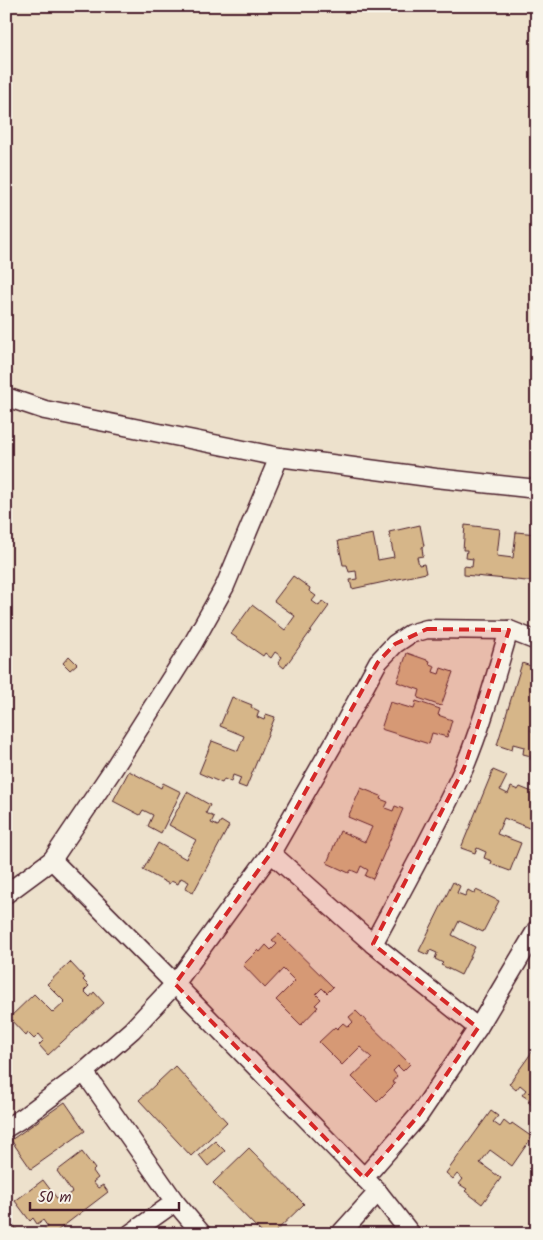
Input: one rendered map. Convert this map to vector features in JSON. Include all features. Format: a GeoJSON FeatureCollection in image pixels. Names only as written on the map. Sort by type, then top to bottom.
{"type":"FeatureCollection","features":[{"type":"Feature","properties":{"kind":"street"},"geometry":{"type":"LineString","coordinates":[[6,397],[45,410],[279,456],[436,478],[537,489]]}},
{"type":"Feature","properties":{"kind":"street"},"geometry":{"type":"LineString","coordinates":[[6,894],[52,860],[114,768],[187,653],[225,586],[279,456]]}},
{"type":"Feature","properties":{"kind":"street"},"geometry":{"type":"LineString","coordinates":[[6,1128],[24,1117],[84,1072],[132,1030],[175,984],[271,853],[378,662],[395,644],[410,634],[427,629],[509,630],[537,641]]}},
{"type":"Feature","properties":{"kind":"street"},"geometry":{"type":"LineString","coordinates":[[372,944],[437,823],[464,768],[484,714],[509,630]]}},
{"type":"Feature","properties":{"kind":"street"},"geometry":{"type":"LineString","coordinates":[[271,853],[372,944],[478,1028]]}},
{"type":"Feature","properties":{"kind":"street"},"geometry":{"type":"LineString","coordinates":[[52,860],[378,1192],[411,1234]]}},
{"type":"Feature","properties":{"kind":"street"},"geometry":{"type":"LineString","coordinates":[[364,1178],[419,1115],[478,1028],[537,929]]}},
{"type":"Feature","properties":{"kind":"street"},"geometry":{"type":"LineString","coordinates":[[84,1072],[175,1202],[202,1234]]}},
{"type":"Feature","properties":{"kind":"street"},"geometry":{"type":"LineString","coordinates":[[340,1234],[378,1192]]}},
{"type":"Feature","properties":{"kind":"street"},"geometry":{"type":"LineString","coordinates":[[130,1234],[175,1202]]}},
{"type":"Feature","properties":{"kind":"highlighted area"},"geometry":{"type":"Polygon","coordinates":[[[427,629],[509,630],[464,768],[373,944],[478,1028],[419,1115],[364,1178],[175,984],[271,853],[378,662],[395,644],[427,629]]]}},
{"type":"Feature","properties":{"kind":"building"},"geometry":{"type":"Polygon","coordinates":[[[420,525],[424,546],[422,547],[423,556],[417,557],[419,565],[424,564],[426,573],[352,589],[350,580],[357,579],[356,571],[349,572],[347,565],[343,565],[338,541],[373,534],[378,560],[394,557],[389,532],[420,525]]]}},
{"type":"Feature","properties":{"kind":"building"},"geometry":{"type":"Polygon","coordinates":[[[465,525],[500,529],[497,556],[513,558],[516,532],[537,534],[537,565],[535,565],[535,573],[537,573],[537,582],[464,575],[464,566],[472,567],[473,559],[466,558],[467,550],[463,550],[465,525]]]}},
{"type":"Feature","properties":{"kind":"building"},"geometry":{"type":"Polygon","coordinates":[[[293,576],[310,588],[309,591],[316,596],[312,601],[319,606],[322,601],[329,606],[284,668],[278,663],[282,657],[275,652],[271,658],[265,653],[263,656],[231,634],[252,605],[285,630],[295,616],[274,601],[293,576]]]}},
{"type":"Feature","properties":{"kind":"building"},"geometry":{"type":"Polygon","coordinates":[[[407,653],[430,661],[429,664],[435,666],[433,672],[439,674],[441,668],[453,672],[441,706],[418,698],[420,690],[397,682],[407,653]]]}},
{"type":"Feature","properties":{"kind":"building"},"geometry":{"type":"Polygon","coordinates":[[[69,656],[77,664],[70,670],[63,663],[69,656]]]}},
{"type":"Feature","properties":{"kind":"building"},"geometry":{"type":"Polygon","coordinates":[[[522,663],[537,668],[533,686],[537,687],[537,710],[531,731],[537,733],[537,761],[530,759],[531,756],[523,754],[524,747],[513,744],[512,750],[497,745],[522,663]]]}},
{"type":"Feature","properties":{"kind":"building"},"geometry":{"type":"Polygon","coordinates":[[[232,697],[252,705],[251,707],[259,711],[257,717],[264,720],[266,714],[275,717],[246,788],[238,785],[241,778],[233,775],[231,782],[224,779],[222,783],[199,773],[212,741],[238,751],[244,736],[220,726],[232,697]]]}},
{"type":"Feature","properties":{"kind":"building"},"geometry":{"type":"Polygon","coordinates":[[[416,701],[440,709],[438,715],[452,720],[447,737],[432,733],[429,744],[381,729],[390,702],[414,709],[416,701]]]}},
{"type":"Feature","properties":{"kind":"building"},"geometry":{"type":"Polygon","coordinates":[[[493,770],[507,776],[500,790],[508,794],[511,787],[518,790],[520,787],[537,794],[537,809],[529,828],[504,818],[497,834],[521,843],[510,871],[491,864],[492,861],[484,858],[486,852],[477,848],[475,853],[461,848],[493,770]]]}},
{"type":"Feature","properties":{"kind":"building"},"geometry":{"type":"Polygon","coordinates":[[[129,771],[161,788],[163,783],[181,792],[161,833],[148,826],[153,815],[143,810],[140,815],[113,801],[129,771]]]}},
{"type":"Feature","properties":{"kind":"building"},"geometry":{"type":"Polygon","coordinates":[[[361,788],[381,796],[380,799],[388,802],[385,808],[393,811],[395,806],[403,809],[373,879],[365,876],[368,870],[361,866],[358,873],[351,870],[349,873],[327,863],[340,831],[365,842],[372,827],[348,817],[361,788]]]}},
{"type":"Feature","properties":{"kind":"building"},"geometry":{"type":"Polygon","coordinates":[[[187,792],[210,805],[206,813],[214,817],[211,823],[218,826],[221,821],[229,826],[193,893],[185,889],[189,882],[181,878],[178,884],[171,881],[169,884],[143,870],[158,843],[186,859],[196,840],[169,825],[187,792]]]}},
{"type":"Feature","properties":{"kind":"building"},"geometry":{"type":"Polygon","coordinates":[[[453,882],[460,886],[457,893],[465,896],[468,890],[475,894],[476,890],[499,901],[483,932],[459,921],[452,935],[475,947],[461,975],[441,965],[443,963],[435,959],[437,953],[430,950],[428,955],[419,951],[453,882]]]}},
{"type":"Feature","properties":{"kind":"building"},"geometry":{"type":"Polygon","coordinates":[[[279,934],[333,987],[327,993],[322,988],[316,994],[321,999],[315,1005],[318,1007],[301,1025],[276,1000],[295,981],[283,969],[265,988],[243,965],[266,945],[271,950],[277,944],[272,940],[279,934]]]}},
{"type":"Feature","properties":{"kind":"building"},"geometry":{"type":"Polygon","coordinates":[[[70,962],[85,978],[83,980],[89,986],[84,991],[90,997],[94,992],[104,1003],[48,1055],[39,1045],[44,1040],[39,1034],[34,1039],[28,1033],[26,1036],[9,1018],[34,994],[53,1013],[65,1002],[47,984],[70,962]]]}},
{"type":"Feature","properties":{"kind":"building"},"geometry":{"type":"Polygon","coordinates":[[[356,1011],[410,1064],[403,1071],[398,1066],[393,1071],[397,1076],[392,1082],[395,1084],[377,1102],[352,1077],[372,1058],[360,1047],[342,1065],[319,1042],[335,1027],[337,1029],[343,1023],[348,1027],[353,1022],[349,1017],[356,1011]]]}},
{"type":"Feature","properties":{"kind":"building"},"geometry":{"type":"Polygon","coordinates":[[[537,1045],[537,1109],[528,1102],[530,1100],[522,1095],[526,1090],[520,1085],[516,1090],[509,1084],[537,1045]]]}},
{"type":"Feature","properties":{"kind":"building"},"geometry":{"type":"Polygon","coordinates":[[[175,1066],[227,1122],[191,1156],[139,1100],[175,1066]]]}},
{"type":"Feature","properties":{"kind":"building"},"geometry":{"type":"Polygon","coordinates":[[[65,1102],[85,1131],[31,1169],[11,1140],[65,1102]]]}},
{"type":"Feature","properties":{"kind":"building"},"geometry":{"type":"Polygon","coordinates":[[[491,1111],[498,1116],[493,1122],[500,1127],[504,1121],[510,1126],[512,1123],[532,1137],[512,1166],[490,1150],[480,1163],[501,1178],[482,1204],[459,1184],[463,1179],[457,1174],[453,1179],[446,1173],[491,1111]]]}},
{"type":"Feature","properties":{"kind":"building"},"geometry":{"type":"Polygon","coordinates":[[[215,1141],[225,1151],[208,1166],[199,1155],[215,1141]]]}},
{"type":"Feature","properties":{"kind":"building"},"geometry":{"type":"Polygon","coordinates":[[[249,1148],[304,1204],[273,1234],[263,1234],[213,1183],[249,1148]]]}},
{"type":"Feature","properties":{"kind":"building"},"geometry":{"type":"Polygon","coordinates":[[[82,1152],[95,1169],[93,1171],[98,1178],[93,1182],[98,1188],[103,1185],[108,1192],[53,1234],[44,1234],[42,1231],[48,1227],[43,1220],[37,1224],[33,1218],[30,1221],[15,1201],[43,1180],[59,1201],[72,1192],[57,1171],[82,1152]]]}},
{"type":"Feature","properties":{"kind":"building"},"geometry":{"type":"Polygon","coordinates":[[[6,1215],[20,1234],[6,1234],[6,1215]]]}}]}
